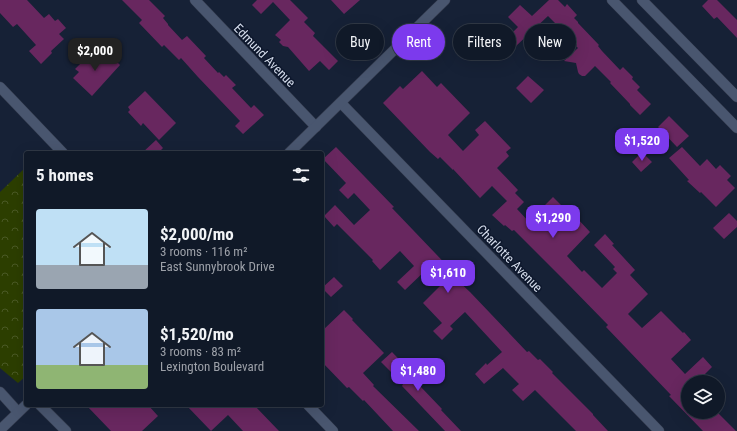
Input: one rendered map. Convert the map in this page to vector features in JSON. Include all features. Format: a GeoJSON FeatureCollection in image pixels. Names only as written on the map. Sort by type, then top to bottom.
{"type":"FeatureCollection","features":[{"type":"Feature","properties":{"kind":"street","name":"Edmund Avenue"},"geometry":{"type":"LineString","coordinates":[[195,0],[316,127]]}},
{"type":"Feature","properties":{"kind":"street"},"geometry":{"type":"LineString","coordinates":[[291,151],[445,0]]}},
{"type":"Feature","properties":{"kind":"street"},"geometry":{"type":"LineString","coordinates":[[612,0],[737,128]]}},
{"type":"Feature","properties":{"kind":"street"},"geometry":{"type":"LineString","coordinates":[[642,0],[737,98]]}},
{"type":"Feature","properties":{"kind":"street"},"geometry":{"type":"LineString","coordinates":[[0,87],[61,151]]}},
{"type":"Feature","properties":{"kind":"street","name":"Charlotte Avenue"},"geometry":{"type":"LineString","coordinates":[[341,103],[659,431]]}},
{"type":"Feature","properties":{"kind":"street"},"geometry":{"type":"LineString","coordinates":[[0,392],[22,408],[0,430]]}},
{"type":"Feature","properties":{"kind":"street"},"geometry":{"type":"LineString","coordinates":[[42,407],[66,431]]}},
{"type":"Feature","properties":{"kind":"street"},"geometry":{"type":"LineString","coordinates":[[310,407],[333,431]]}},
{"type":"Feature","properties":{"kind":"green space"},"geometry":{"type":"Polygon","coordinates":[[[24,169],[24,378],[18,383],[0,368],[0,192],[24,169]]]}},
{"type":"Feature","properties":{"kind":"building"},"geometry":{"type":"Polygon","coordinates":[[[0,0],[27,0],[44,18],[49,14],[55,21],[58,19],[66,28],[59,34],[64,39],[51,51],[52,53],[41,64],[29,51],[36,45],[17,24],[13,27],[0,13],[0,0]]]}},
{"type":"Feature","properties":{"kind":"building"},"geometry":{"type":"Polygon","coordinates":[[[122,0],[149,0],[165,16],[163,18],[182,40],[187,36],[206,56],[204,58],[218,73],[219,72],[224,77],[226,75],[236,85],[232,88],[251,108],[254,105],[264,115],[243,134],[235,126],[240,121],[181,58],[179,60],[164,45],[162,47],[139,23],[142,20],[122,0]]]}},
{"type":"Feature","properties":{"kind":"building"},"geometry":{"type":"Polygon","coordinates":[[[257,0],[290,0],[308,18],[304,22],[315,33],[313,36],[338,61],[329,70],[320,61],[309,71],[288,47],[283,46],[279,42],[281,40],[275,35],[290,20],[273,2],[261,14],[252,5],[257,0]]]}},
{"type":"Feature","properties":{"kind":"building"},"geometry":{"type":"Polygon","coordinates":[[[331,0],[360,0],[344,14],[331,0]]]}},
{"type":"Feature","properties":{"kind":"building"},"geometry":{"type":"Polygon","coordinates":[[[549,0],[558,0],[565,7],[567,4],[577,15],[574,18],[578,23],[620,70],[623,67],[633,77],[632,79],[640,87],[637,90],[651,104],[640,115],[595,66],[585,76],[582,76],[578,72],[576,63],[564,61],[576,60],[576,50],[578,48],[576,46],[576,24],[556,24],[548,16],[539,24],[524,24],[524,38],[516,46],[516,29],[518,27],[508,17],[520,5],[532,16],[549,0]]]}},
{"type":"Feature","properties":{"kind":"building"},"geometry":{"type":"Polygon","coordinates":[[[708,0],[717,0],[737,20],[737,38],[717,17],[714,19],[702,6],[708,0]]]}},
{"type":"Feature","properties":{"kind":"building"},"geometry":{"type":"Polygon","coordinates":[[[98,53],[107,62],[112,57],[120,65],[92,96],[73,78],[79,72],[75,69],[90,54],[93,57],[98,53]]]}},
{"type":"Feature","properties":{"kind":"building"},"geometry":{"type":"Polygon","coordinates":[[[422,71],[437,87],[441,83],[470,113],[448,135],[463,151],[479,135],[475,130],[485,121],[511,148],[506,152],[509,156],[497,168],[518,190],[515,193],[524,202],[517,209],[531,224],[546,210],[543,207],[553,197],[575,219],[576,217],[590,232],[567,256],[582,272],[584,270],[602,288],[617,273],[613,269],[615,267],[594,245],[605,234],[614,244],[612,245],[635,270],[630,275],[648,294],[628,314],[642,328],[661,311],[683,333],[684,332],[691,340],[671,359],[685,374],[703,357],[712,367],[704,375],[681,375],[681,408],[669,396],[671,395],[606,327],[608,325],[514,230],[512,231],[505,225],[504,226],[492,215],[507,201],[492,186],[480,198],[440,157],[438,159],[430,152],[383,103],[400,86],[403,89],[422,71]]]}},
{"type":"Feature","properties":{"kind":"building"},"geometry":{"type":"Polygon","coordinates":[[[528,76],[544,90],[531,103],[516,88],[528,76]]]}},
{"type":"Feature","properties":{"kind":"building"},"geometry":{"type":"Polygon","coordinates":[[[145,91],[176,123],[159,140],[143,123],[141,126],[128,112],[130,110],[128,107],[145,91]]]}},
{"type":"Feature","properties":{"kind":"building"},"geometry":{"type":"Polygon","coordinates":[[[669,116],[689,136],[677,147],[658,127],[669,116]]]}},
{"type":"Feature","properties":{"kind":"building"},"geometry":{"type":"Polygon","coordinates":[[[156,140],[163,148],[160,151],[144,151],[156,140]]]}},
{"type":"Feature","properties":{"kind":"building"},"geometry":{"type":"Polygon","coordinates":[[[336,147],[394,207],[392,208],[457,276],[455,278],[527,352],[529,351],[538,360],[540,359],[553,372],[552,373],[608,431],[576,431],[535,390],[523,401],[512,390],[519,384],[503,368],[484,384],[475,374],[486,363],[487,365],[502,352],[465,312],[450,326],[453,329],[442,340],[433,331],[442,323],[423,303],[441,285],[427,269],[405,290],[397,282],[414,266],[400,251],[380,270],[372,261],[373,260],[337,224],[334,227],[324,216],[335,205],[354,225],[370,210],[354,193],[348,199],[339,190],[346,183],[324,160],[324,158],[336,147]]]}},
{"type":"Feature","properties":{"kind":"building"},"geometry":{"type":"Polygon","coordinates":[[[682,147],[700,166],[707,159],[716,169],[720,165],[731,176],[727,180],[735,188],[716,207],[687,181],[689,180],[669,158],[682,147]]]}},
{"type":"Feature","properties":{"kind":"building"},"geometry":{"type":"Polygon","coordinates":[[[642,152],[652,162],[641,172],[632,162],[642,152]]]}},
{"type":"Feature","properties":{"kind":"building"},"geometry":{"type":"Polygon","coordinates":[[[729,213],[737,221],[737,227],[724,239],[713,228],[729,213]]]}},
{"type":"Feature","properties":{"kind":"building"},"geometry":{"type":"Polygon","coordinates":[[[334,277],[343,286],[331,297],[324,290],[324,286],[334,277]]]}},
{"type":"Feature","properties":{"kind":"building"},"geometry":{"type":"Polygon","coordinates":[[[344,310],[353,319],[352,320],[384,353],[363,373],[374,385],[373,386],[419,431],[393,431],[364,400],[363,401],[349,387],[347,388],[324,364],[324,329],[344,310]]]}},
{"type":"Feature","properties":{"kind":"building"},"geometry":{"type":"Polygon","coordinates":[[[392,352],[422,383],[420,386],[461,431],[445,431],[381,362],[392,352]]]}},
{"type":"Feature","properties":{"kind":"building"},"geometry":{"type":"Polygon","coordinates":[[[88,407],[150,407],[158,416],[142,431],[111,431],[88,407]]]}},
{"type":"Feature","properties":{"kind":"building"},"geometry":{"type":"Polygon","coordinates":[[[188,407],[256,407],[279,431],[243,431],[228,415],[211,431],[188,407]]]}},
{"type":"Feature","properties":{"kind":"building"},"geometry":{"type":"Polygon","coordinates":[[[691,419],[724,419],[736,431],[703,431],[691,419]]]}}]}
